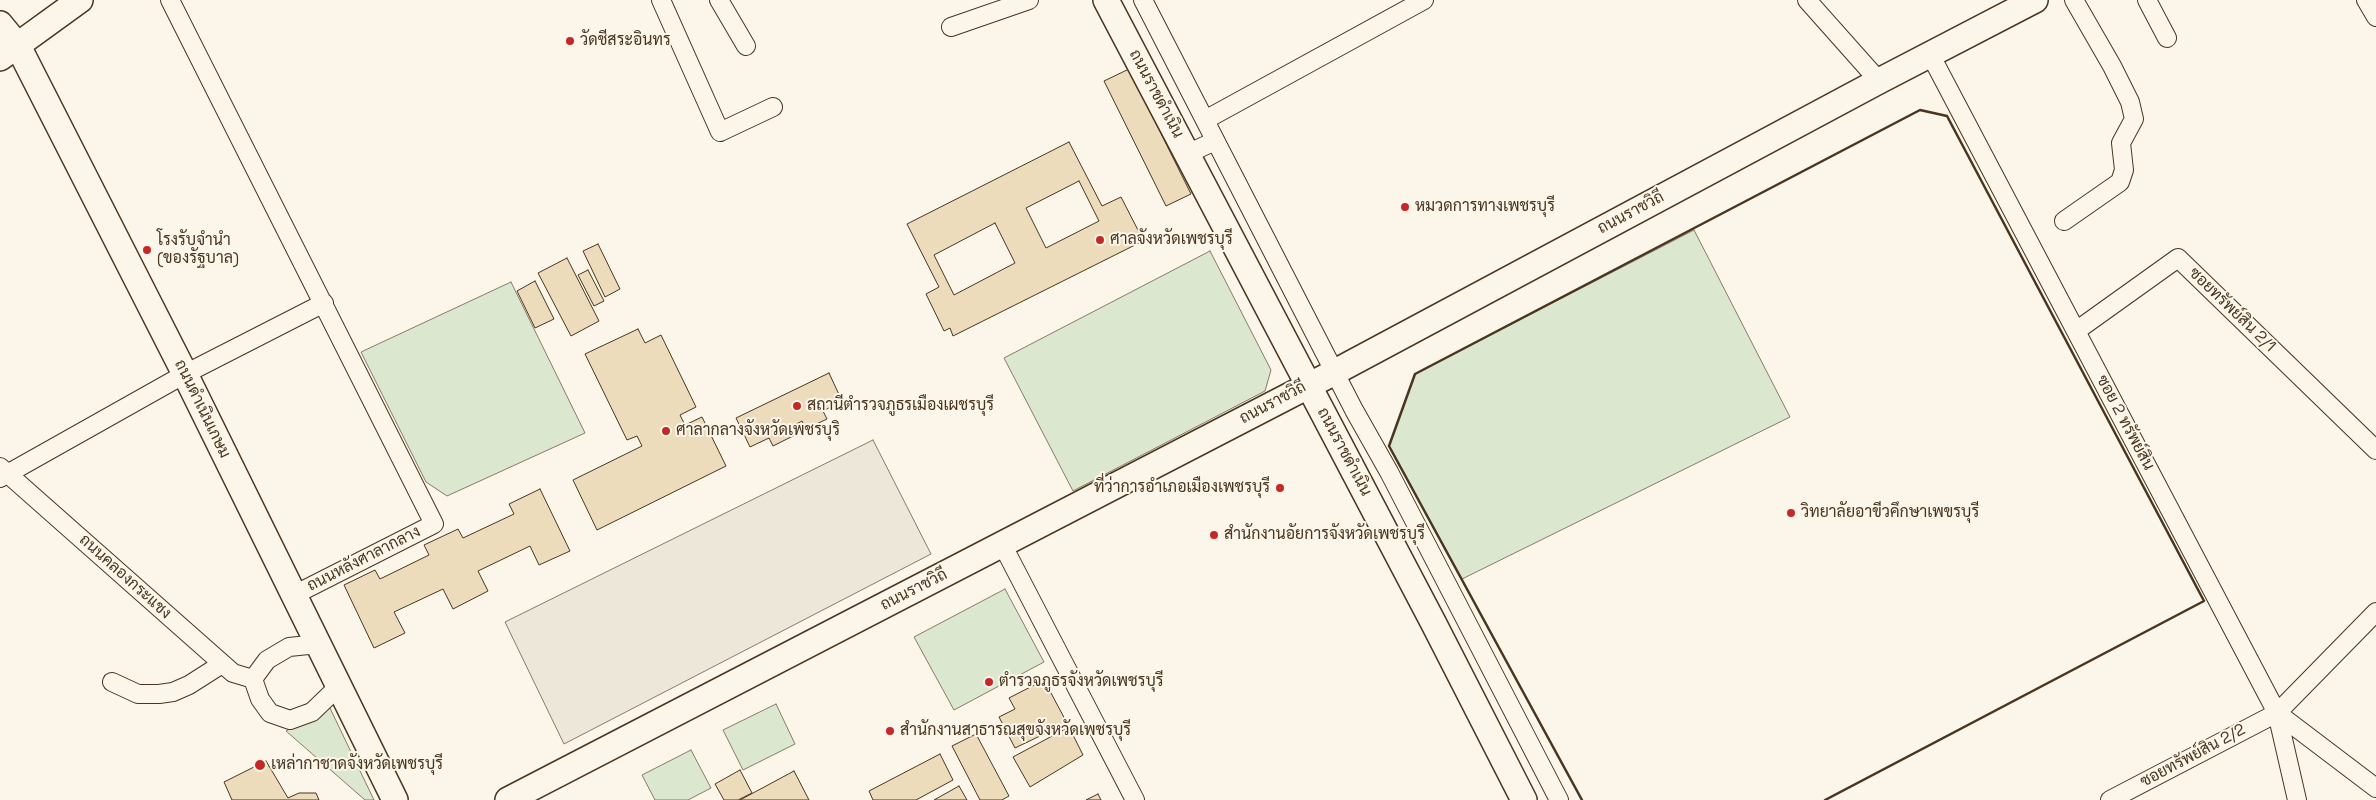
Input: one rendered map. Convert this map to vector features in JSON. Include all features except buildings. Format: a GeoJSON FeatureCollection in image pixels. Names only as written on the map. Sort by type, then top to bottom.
{"type":"FeatureCollection","features":[{"type":"Feature","properties":{"kind":"main road"},"geometry":{"type":"LineString","coordinates":[[9,52],[80,0]]}},
{"type":"Feature","properties":{"kind":"main road","name":"ถนนราชดำเนิน"},"geometry":{"type":"LineString","coordinates":[[1106,0],[1434,624],[1524,800]]}},
{"type":"Feature","properties":{"kind":"main road","name":"ถนนราชวิถี"},"geometry":{"type":"LineString","coordinates":[[508,800],[1308,384],[1335,372],[1879,80],[2035,0]]}},
{"type":"Feature","properties":{"kind":"main road","name":"ถนนดำเนินเกษม"},"geometry":{"type":"LineString","coordinates":[[0,24],[9,52],[185,374],[395,800]]}},
{"type":"Feature","properties":{"kind":"street"},"geometry":{"type":"LineString","coordinates":[[3,473],[185,374],[324,303],[170,0]]}},
{"type":"Feature","properties":{"kind":"street"},"geometry":{"type":"LineString","coordinates":[[662,0],[720,132],[774,107]]}},
{"type":"Feature","properties":{"kind":"street"},"geometry":{"type":"LineString","coordinates":[[719,0],[746,46]]}},
{"type":"Feature","properties":{"kind":"street"},"geometry":{"type":"LineString","coordinates":[[951,27],[1029,0]]}},
{"type":"Feature","properties":{"kind":"street"},"geometry":{"type":"LineString","coordinates":[[1143,0],[1558,800]]}},
{"type":"Feature","properties":{"kind":"street"},"geometry":{"type":"LineString","coordinates":[[1205,120],[1424,0]]}},
{"type":"Feature","properties":{"kind":"street"},"geometry":{"type":"LineString","coordinates":[[1807,0],[1879,80]]}},
{"type":"Feature","properties":{"kind":"street"},"geometry":{"type":"LineString","coordinates":[[2064,221],[2120,182],[2124,170],[2121,143],[2134,119],[2130,102],[2112,66],[2074,0]]}},
{"type":"Feature","properties":{"kind":"street"},"geometry":{"type":"LineString","coordinates":[[2147,0],[2167,38]]}},
{"type":"Feature","properties":{"kind":"street"},"geometry":{"type":"LineString","coordinates":[[2366,0],[2376,17]]}},
{"type":"Feature","properties":{"kind":"street","name":"ซอย 2 ทรัพย์สิน"},"geometry":{"type":"LineString","coordinates":[[1930,54],[2277,712],[2298,800]]}},
{"type":"Feature","properties":{"kind":"street"},"geometry":{"type":"LineString","coordinates":[[1187,154],[1215,141]]}},
{"type":"Feature","properties":{"kind":"street","name":"ซอยทรัพย์สิน 2/1"},"geometry":{"type":"LineString","coordinates":[[2076,331],[2178,258],[2376,450]]}},
{"type":"Feature","properties":{"kind":"street","name":"ถนนหลังศาลากลาง"},"geometry":{"type":"LineString","coordinates":[[294,595],[434,524],[324,303]]}},
{"type":"Feature","properties":{"kind":"street","name":"ถนนคลองกระแชง"},"geometry":{"type":"LineString","coordinates":[[3,473],[222,664],[233,673],[254,679]]}},
{"type":"Feature","properties":{"kind":"street"},"geometry":{"type":"LineString","coordinates":[[1002,544],[1135,800]]}},
{"type":"Feature","properties":{"kind":"street"},"geometry":{"type":"LineString","coordinates":[[1434,624],[1460,611]]}},
{"type":"Feature","properties":{"kind":"street","name":"ซอยทรัพย์สิน 2/2"},"geometry":{"type":"LineString","coordinates":[[2110,800],[2277,712],[2376,612]]}},
{"type":"Feature","properties":{"kind":"street"},"geometry":{"type":"LineString","coordinates":[[318,644],[289,647],[267,660],[254,679],[260,699],[270,713],[290,720],[312,712],[339,686]]}},
{"type":"Feature","properties":{"kind":"street"},"geometry":{"type":"LineString","coordinates":[[112,682],[138,694],[166,693],[189,685],[222,664]]}},
{"type":"Feature","properties":{"kind":"street"},"geometry":{"type":"LineString","coordinates":[[2277,712],[2376,788]]}},
{"type":"Feature","properties":{"kind":"green space"},"geometry":{"type":"Polygon","coordinates":[[[1694,230],[1790,417],[1462,579],[1389,446],[1415,374],[1694,230]]]}},
{"type":"Feature","properties":{"kind":"green space"},"geometry":{"type":"Polygon","coordinates":[[[1210,251],[1271,370],[1265,391],[1073,491],[1004,358],[1210,251]]]}},
{"type":"Feature","properties":{"kind":"green space"},"geometry":{"type":"Polygon","coordinates":[[[511,282],[585,433],[447,496],[426,482],[361,352],[511,282]]]}},
{"type":"Feature","properties":{"kind":"green space"},"geometry":{"type":"Polygon","coordinates":[[[1005,589],[1044,662],[954,710],[914,637],[1005,589]]]}},
{"type":"Feature","properties":{"kind":"green space"},"geometry":{"type":"Polygon","coordinates":[[[776,704],[795,744],[743,770],[723,730],[776,704]]]}},
{"type":"Feature","properties":{"kind":"green space"},"geometry":{"type":"Polygon","coordinates":[[[329,706],[374,800],[365,800],[286,731],[329,706]]]}},
{"type":"Feature","properties":{"kind":"green space"},"geometry":{"type":"Polygon","coordinates":[[[691,750],[711,788],[688,800],[655,800],[642,775],[691,750]]]}},
{"type":"Feature","properties":{"kind":"shaded area"},"geometry":{"type":"Polygon","coordinates":[[[873,440],[931,554],[564,744],[505,622],[873,440]]]}},
{"type":"Feature","properties":{"kind":"wall"},"geometry":{"type":"LineString","coordinates":[[1582,800],[1389,446],[1415,374],[1920,110],[1947,116],[2204,601],[1825,800]]}},
{"type":"Feature","properties":{"kind":"place","name":"วัดชีสระอินทร"},"geometry":{"type":"Point","coordinates":[570,41]}},
{"type":"Feature","properties":{"kind":"place","name":"หมวดการทางเพชรบุรี"},"geometry":{"type":"Point","coordinates":[1405,207]}},
{"type":"Feature","properties":{"kind":"place","name":"ศาลจังหวัดเพชรบุรี"},"geometry":{"type":"Point","coordinates":[1100,240]}},
{"type":"Feature","properties":{"kind":"place","name":"โรงรับจำนำ (ของรัฐบาล)"},"geometry":{"type":"Point","coordinates":[147,250]}},
{"type":"Feature","properties":{"kind":"place","name":"สถานีตำรวจภูธรเมืองเผชรบุรี"},"geometry":{"type":"Point","coordinates":[797,406]}},
{"type":"Feature","properties":{"kind":"place","name":"ศาลากลางจังหวัดเพชรบุริ"},"geometry":{"type":"Point","coordinates":[666,431]}},
{"type":"Feature","properties":{"kind":"place","name":"ที่ว่าการอำเภอเมืองเพชรบุรี"},"geometry":{"type":"Point","coordinates":[1280,488]}},
{"type":"Feature","properties":{"kind":"place","name":"วิทยาลัยอาขีวคึกษาเพขรบุรี"},"geometry":{"type":"Point","coordinates":[1791,513]}},
{"type":"Feature","properties":{"kind":"place","name":"สำนักงานอัยการจังหวัดเพชรบุรี"},"geometry":{"type":"Point","coordinates":[1214,535]}},
{"type":"Feature","properties":{"kind":"place","name":"ตำรวจภูธรจังหวัดเพชรบุรี"},"geometry":{"type":"Point","coordinates":[989,682]}},
{"type":"Feature","properties":{"kind":"place","name":"สำนักงานสาธารณสุขจังหวัดเพชรบุรี"},"geometry":{"type":"Point","coordinates":[890,731]}},
{"type":"Feature","properties":{"kind":"place","name":"เหล่ากาชาดจังหวัดเพชรบุรี"},"geometry":{"type":"Point","coordinates":[260,765]}}]}
